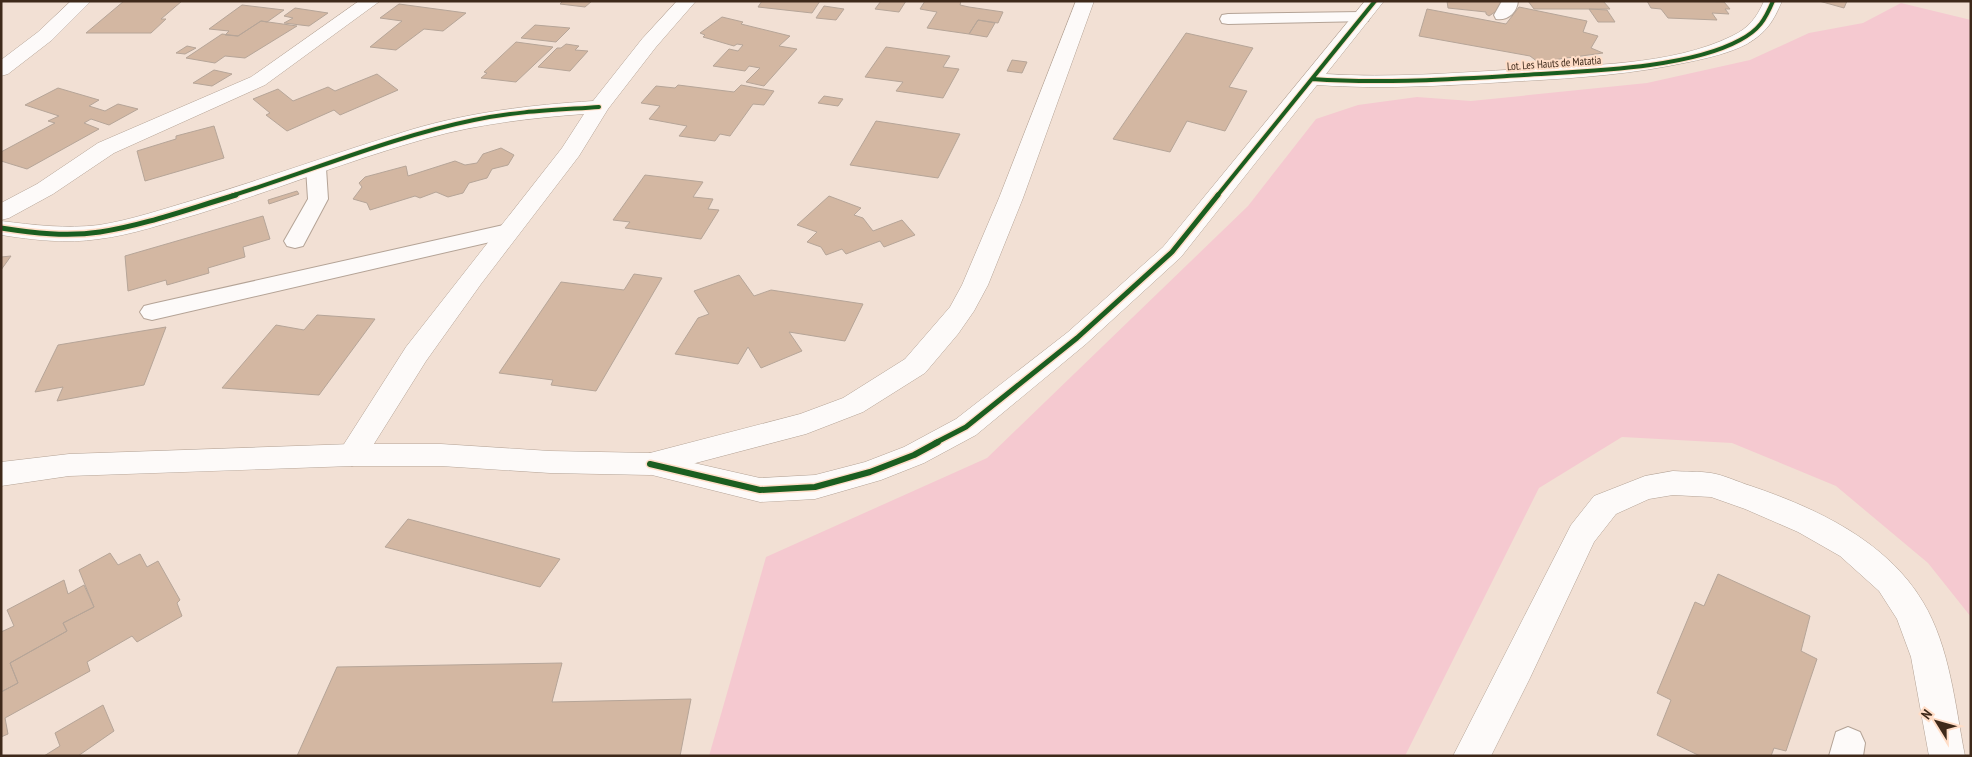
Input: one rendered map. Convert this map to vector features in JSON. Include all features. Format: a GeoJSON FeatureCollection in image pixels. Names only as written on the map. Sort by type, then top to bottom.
{"type":"FeatureCollection","features":[{"type":"Feature","properties":{"kind":"street"},"geometry":{"type":"LineString","coordinates":[[1,70],[45,36],[82,1]]}},
{"type":"Feature","properties":{"kind":"street"},"geometry":{"type":"LineString","coordinates":[[1,214],[45,189],[106,148],[258,82],[371,1]]}},
{"type":"Feature","properties":{"kind":"street"},"geometry":{"type":"LineString","coordinates":[[352,455],[416,354],[508,231],[571,151],[599,107],[649,43],[687,1]]}},
{"type":"Feature","properties":{"kind":"street"},"geometry":{"type":"LineString","coordinates":[[650,464],[806,423],[853,406],[915,366],[950,328],[975,285],[1011,198],[1085,1]]}},
{"type":"Feature","properties":{"kind":"street","name":"Lot. Les Hauts de Matatia"},"geometry":{"type":"LineString","coordinates":[[1312,79],[1360,83],[1477,78],[1583,71],[1664,62],[1716,49],[1754,31],[1769,18],[1774,1]]}},
{"type":"Feature","properties":{"kind":"street"},"geometry":{"type":"LineString","coordinates":[[1,474],[68,464],[352,455],[441,455],[550,462],[650,464],[760,490],[814,487],[870,472],[914,456],[966,428],[1077,338],[1172,252],[1368,9]]}},
{"type":"Feature","properties":{"kind":"street"},"geometry":{"type":"LineString","coordinates":[[1,228],[44,234],[98,232],[148,221],[419,134],[474,120],[522,112],[599,107]]}},
{"type":"Feature","properties":{"kind":"street"},"geometry":{"type":"LineString","coordinates":[[1471,756],[1518,667],[1582,534],[1605,505],[1645,488],[1673,483],[1712,485],[1756,500],[1808,522],[1851,547],[1891,581],[1912,613],[1928,657],[1947,756]]}},
{"type":"Feature","properties":{"kind":"lane"},"geometry":{"type":"LineString","coordinates":[[1228,19],[1368,9]]}},
{"type":"Feature","properties":{"kind":"lane"},"geometry":{"type":"LineString","coordinates":[[295,241],[318,200],[316,168]]}},
{"type":"Feature","properties":{"kind":"lane"},"geometry":{"type":"LineString","coordinates":[[152,312],[508,231]]}},
{"type":"Feature","properties":{"kind":"shaded area"},"geometry":{"type":"Polygon","coordinates":[[[1901,3],[1971,20],[1971,617],[1928,563],[1836,486],[1732,443],[1622,437],[1539,488],[1405,756],[709,756],[766,557],[987,458],[1248,206],[1316,119],[1358,105],[1417,97],[1471,101],[1647,83],[1750,60],[1809,33],[1863,23],[1901,3]]]}},
{"type":"Feature","properties":{"kind":"building"},"geometry":{"type":"Polygon","coordinates":[[[124,1],[182,1],[161,19],[166,19],[151,33],[86,33],[124,1]]]}},
{"type":"Feature","properties":{"kind":"building"},"geometry":{"type":"Polygon","coordinates":[[[563,1],[592,1],[585,7],[560,4],[563,1]]]}},
{"type":"Feature","properties":{"kind":"building"},"geometry":{"type":"Polygon","coordinates":[[[762,1],[820,1],[812,13],[758,7],[762,1]]]}},
{"type":"Feature","properties":{"kind":"building"},"geometry":{"type":"Polygon","coordinates":[[[881,1],[906,1],[899,12],[875,9],[881,1]]]}},
{"type":"Feature","properties":{"kind":"building"},"geometry":{"type":"Polygon","coordinates":[[[925,1],[961,1],[960,5],[1003,12],[998,23],[978,20],[969,34],[927,28],[937,12],[920,9],[925,1]]]}},
{"type":"Feature","properties":{"kind":"building"},"geometry":{"type":"Polygon","coordinates":[[[1447,1],[1500,1],[1501,8],[1489,16],[1486,12],[1448,8],[1447,1]]]}},
{"type":"Feature","properties":{"kind":"building"},"geometry":{"type":"Polygon","coordinates":[[[1528,1],[1603,1],[1610,9],[1534,9],[1528,1]]]}},
{"type":"Feature","properties":{"kind":"building"},"geometry":{"type":"Polygon","coordinates":[[[1647,1],[1724,2],[1730,9],[1725,9],[1729,14],[1712,13],[1717,20],[1668,18],[1661,9],[1651,8],[1647,1]]]}},
{"type":"Feature","properties":{"kind":"building"},"geometry":{"type":"Polygon","coordinates":[[[1819,1],[1847,1],[1844,8],[1819,1]]]}},
{"type":"Feature","properties":{"kind":"building"},"geometry":{"type":"Polygon","coordinates":[[[399,4],[466,13],[443,31],[424,29],[396,50],[370,47],[402,21],[380,18],[399,4]]]}},
{"type":"Feature","properties":{"kind":"building"},"geometry":{"type":"Polygon","coordinates":[[[242,5],[284,10],[267,22],[261,21],[238,36],[225,35],[229,31],[209,29],[242,5]]]}},
{"type":"Feature","properties":{"kind":"building"},"geometry":{"type":"Polygon","coordinates":[[[824,6],[844,9],[836,20],[816,18],[824,6]]]}},
{"type":"Feature","properties":{"kind":"building"},"geometry":{"type":"Polygon","coordinates":[[[1519,7],[1587,21],[1583,32],[1598,36],[1591,48],[1603,53],[1538,62],[1530,56],[1419,36],[1427,9],[1506,24],[1519,7]]]}},
{"type":"Feature","properties":{"kind":"building"},"geometry":{"type":"Polygon","coordinates":[[[295,8],[328,13],[309,26],[284,23],[293,18],[284,16],[295,8]]]}},
{"type":"Feature","properties":{"kind":"building"},"geometry":{"type":"Polygon","coordinates":[[[1589,9],[1607,10],[1615,22],[1598,22],[1589,9]]]}},
{"type":"Feature","properties":{"kind":"building"},"geometry":{"type":"Polygon","coordinates":[[[722,17],[743,22],[741,24],[790,36],[779,46],[797,49],[764,86],[746,82],[760,68],[749,66],[745,71],[713,66],[729,49],[738,51],[743,45],[737,44],[734,46],[703,37],[705,35],[700,33],[722,17]]]}},
{"type":"Feature","properties":{"kind":"building"},"geometry":{"type":"Polygon","coordinates":[[[978,20],[995,23],[987,37],[969,34],[978,20]]]}},
{"type":"Feature","properties":{"kind":"building"},"geometry":{"type":"Polygon","coordinates":[[[261,21],[297,26],[245,58],[225,56],[215,63],[186,58],[222,34],[238,36],[261,21]]]}},
{"type":"Feature","properties":{"kind":"building"},"geometry":{"type":"Polygon","coordinates":[[[535,25],[570,28],[556,42],[521,38],[535,25]]]}},
{"type":"Feature","properties":{"kind":"building"},"geometry":{"type":"Polygon","coordinates":[[[1186,33],[1253,48],[1229,87],[1247,91],[1225,131],[1187,121],[1170,152],[1113,139],[1186,33]]]}},
{"type":"Feature","properties":{"kind":"building"},"geometry":{"type":"Polygon","coordinates":[[[516,42],[553,47],[516,82],[481,78],[487,73],[484,72],[516,42]]]}},
{"type":"Feature","properties":{"kind":"building"},"geometry":{"type":"Polygon","coordinates":[[[566,44],[579,46],[575,50],[588,51],[570,71],[538,67],[557,48],[561,48],[566,44]]]}},
{"type":"Feature","properties":{"kind":"building"},"geometry":{"type":"Polygon","coordinates":[[[187,46],[196,48],[185,54],[176,53],[187,46]]]}},
{"type":"Feature","properties":{"kind":"building"},"geometry":{"type":"Polygon","coordinates":[[[886,47],[950,56],[943,67],[959,69],[943,98],[896,91],[903,82],[865,77],[886,47]]]}},
{"type":"Feature","properties":{"kind":"building"},"geometry":{"type":"Polygon","coordinates":[[[1012,60],[1027,62],[1022,73],[1007,71],[1012,60]]]}},
{"type":"Feature","properties":{"kind":"building"},"geometry":{"type":"Polygon","coordinates":[[[214,70],[232,74],[212,86],[193,83],[214,70]]]}},
{"type":"Feature","properties":{"kind":"building"},"geometry":{"type":"Polygon","coordinates":[[[377,74],[398,90],[340,115],[334,110],[287,131],[266,115],[270,113],[253,99],[278,89],[293,101],[328,87],[335,91],[377,74]]]}},
{"type":"Feature","properties":{"kind":"building"},"geometry":{"type":"Polygon","coordinates":[[[678,85],[734,92],[741,85],[774,91],[764,105],[753,104],[730,136],[720,134],[715,141],[679,136],[687,126],[649,119],[660,106],[641,103],[656,86],[675,88],[678,85]]]}},
{"type":"Feature","properties":{"kind":"building"},"geometry":{"type":"Polygon","coordinates":[[[58,88],[99,100],[89,106],[105,111],[118,104],[138,109],[109,125],[91,119],[84,123],[99,129],[27,169],[1,161],[1,152],[55,123],[48,121],[59,116],[25,105],[58,88]]]}},
{"type":"Feature","properties":{"kind":"building"},"geometry":{"type":"Polygon","coordinates":[[[824,96],[843,99],[838,106],[818,103],[824,96]]]}},
{"type":"Feature","properties":{"kind":"building"},"geometry":{"type":"Polygon","coordinates":[[[876,121],[960,134],[938,178],[850,165],[876,121]]]}},
{"type":"Feature","properties":{"kind":"building"},"geometry":{"type":"Polygon","coordinates":[[[214,126],[224,158],[145,181],[137,151],[176,139],[176,136],[214,126]]]}},
{"type":"Feature","properties":{"kind":"building"},"geometry":{"type":"Polygon","coordinates":[[[501,148],[514,155],[508,165],[492,169],[487,178],[469,183],[463,193],[448,197],[436,192],[420,198],[415,196],[370,210],[367,203],[353,199],[362,187],[359,183],[365,177],[406,166],[408,176],[455,161],[465,165],[477,163],[483,154],[501,148]]]}},
{"type":"Feature","properties":{"kind":"building"},"geometry":{"type":"Polygon","coordinates":[[[645,175],[703,182],[693,197],[713,199],[708,209],[719,210],[701,239],[625,228],[630,222],[613,220],[645,175]]]}},
{"type":"Feature","properties":{"kind":"building"},"geometry":{"type":"Polygon","coordinates":[[[297,191],[299,194],[269,204],[268,200],[297,191]]]}},
{"type":"Feature","properties":{"kind":"building"},"geometry":{"type":"Polygon","coordinates":[[[829,196],[861,208],[854,215],[863,218],[873,231],[902,220],[915,235],[884,247],[880,241],[846,254],[842,249],[826,255],[821,247],[807,242],[817,232],[797,225],[829,196]]]}},
{"type":"Feature","properties":{"kind":"building"},"geometry":{"type":"Polygon","coordinates":[[[263,216],[270,239],[243,247],[245,257],[208,268],[209,273],[167,285],[166,280],[128,291],[125,256],[263,216]]]}},
{"type":"Feature","properties":{"kind":"building"},"geometry":{"type":"Polygon","coordinates":[[[11,256],[1,270],[1,257],[11,256]]]}},
{"type":"Feature","properties":{"kind":"building"},"geometry":{"type":"Polygon","coordinates":[[[634,274],[662,278],[596,391],[551,385],[553,380],[499,373],[561,282],[624,290],[634,274]]]}},
{"type":"Feature","properties":{"kind":"building"},"geometry":{"type":"Polygon","coordinates":[[[739,275],[754,296],[771,290],[863,304],[845,341],[789,332],[802,351],[761,368],[748,347],[738,364],[675,354],[698,318],[709,314],[694,291],[739,275]]]}},
{"type":"Feature","properties":{"kind":"building"},"geometry":{"type":"Polygon","coordinates":[[[317,315],[375,319],[319,395],[222,388],[276,325],[304,330],[317,315]]]}},
{"type":"Feature","properties":{"kind":"building"},"geometry":{"type":"Polygon","coordinates":[[[166,327],[144,385],[57,401],[63,387],[35,392],[58,345],[166,327]]]}},
{"type":"Feature","properties":{"kind":"building"},"geometry":{"type":"Polygon","coordinates":[[[408,519],[560,559],[540,587],[385,547],[408,519]]]}},
{"type":"Feature","properties":{"kind":"building"},"geometry":{"type":"Polygon","coordinates":[[[110,553],[118,565],[140,554],[147,567],[158,561],[180,600],[177,603],[182,616],[137,642],[132,636],[87,662],[90,671],[5,718],[8,734],[1,737],[1,692],[18,683],[10,663],[67,631],[63,623],[94,607],[79,570],[110,553]]]}},
{"type":"Feature","properties":{"kind":"building"},"geometry":{"type":"Polygon","coordinates":[[[1718,574],[1810,616],[1801,651],[1817,659],[1786,751],[1774,748],[1771,756],[1700,756],[1657,735],[1671,700],[1657,693],[1695,602],[1704,606],[1718,574]]]}},
{"type":"Feature","properties":{"kind":"building"},"geometry":{"type":"Polygon","coordinates":[[[64,580],[68,594],[84,585],[94,607],[63,623],[67,631],[10,663],[18,683],[1,692],[1,632],[14,626],[7,610],[64,580]]]}},
{"type":"Feature","properties":{"kind":"building"},"geometry":{"type":"Polygon","coordinates":[[[562,663],[552,702],[691,699],[680,756],[297,756],[337,667],[562,663]]]}},
{"type":"Feature","properties":{"kind":"building"},"geometry":{"type":"Polygon","coordinates":[[[103,705],[114,731],[78,756],[44,756],[60,746],[55,733],[103,705]]]}},
{"type":"Feature","properties":{"kind":"cycle path"},"geometry":{"type":"LineString","coordinates":[[650,464],[760,490],[815,487],[870,472],[914,455],[966,427],[1077,338],[1172,252],[1375,1]]}},
{"type":"Feature","properties":{"kind":"cycle path"},"geometry":{"type":"LineString","coordinates":[[1312,79],[1338,81],[1443,80],[1621,68],[1664,62],[1705,53],[1740,40],[1764,23],[1773,1]]}},
{"type":"Feature","properties":{"kind":"cycle path"},"geometry":{"type":"LineString","coordinates":[[1,228],[43,234],[99,232],[148,221],[254,189],[419,134],[474,120],[522,112],[599,107]]}}]}
